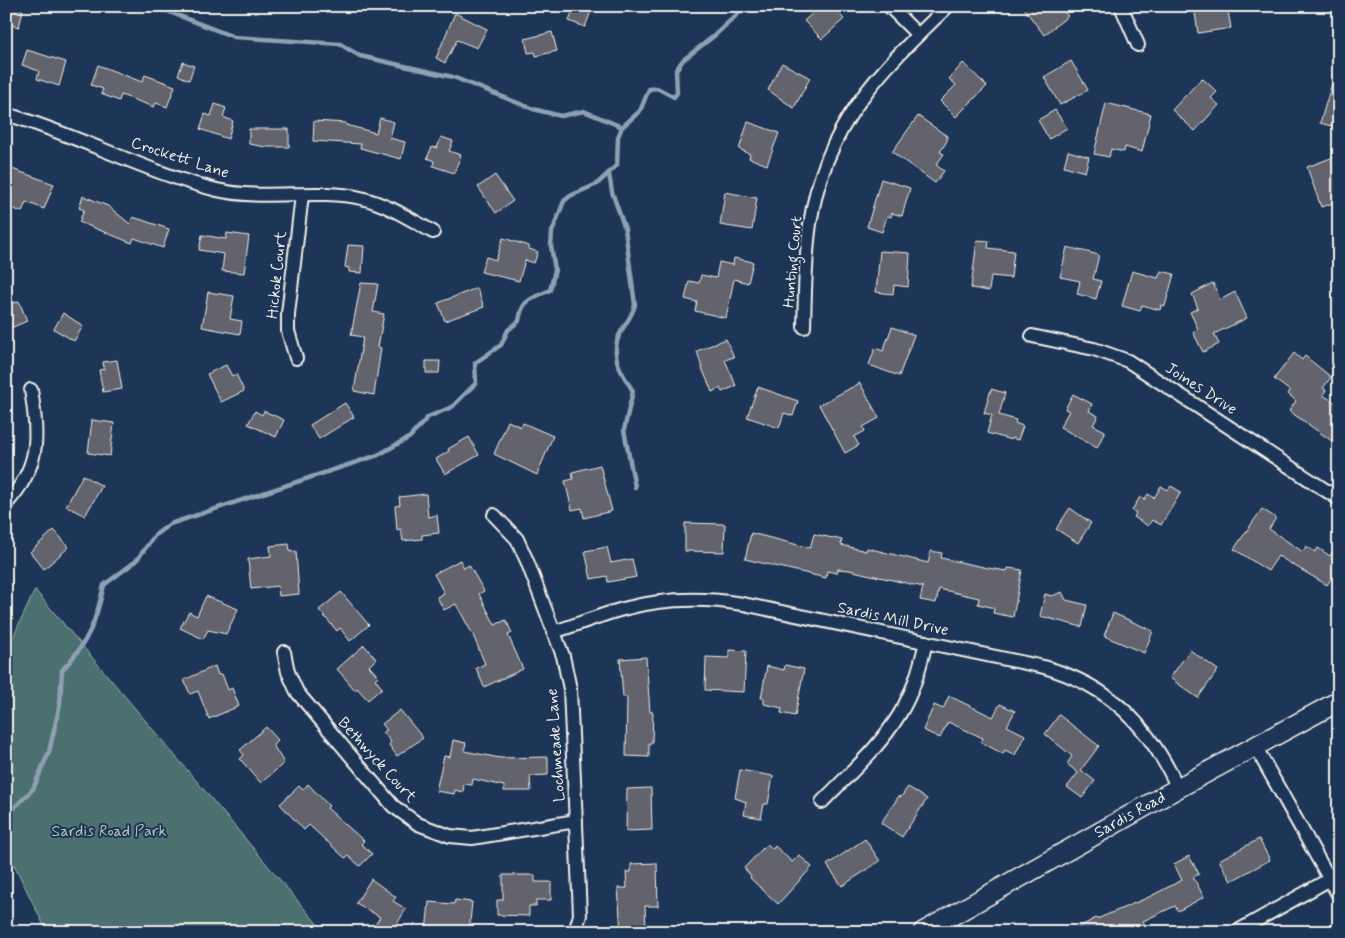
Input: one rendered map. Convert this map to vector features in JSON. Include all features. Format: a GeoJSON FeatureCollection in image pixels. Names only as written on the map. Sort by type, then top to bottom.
{"type":"FeatureCollection","features":[{"type":"Feature","properties":{"kind":"main road","name":"Sardis Road"},"geometry":{"type":"LineString","coordinates":[[923,932],[1178,788],[1339,701]]}},
{"type":"Feature","properties":{"kind":"street"},"geometry":{"type":"LineString","coordinates":[[888,6],[918,35]]}},
{"type":"Feature","properties":{"kind":"street","name":"Hunting Court"},"geometry":{"type":"LineString","coordinates":[[804,327],[810,222],[818,185],[837,135],[854,106],[877,76],[948,6]]}},
{"type":"Feature","properties":{"kind":"street"},"geometry":{"type":"LineString","coordinates":[[1121,6],[1138,46]]}},
{"type":"Feature","properties":{"kind":"street","name":"Crockett Lane"},"geometry":{"type":"LineString","coordinates":[[6,114],[185,180],[217,189],[234,193],[349,196],[376,202],[433,232]]}},
{"type":"Feature","properties":{"kind":"street","name":"Hickok Court"},"geometry":{"type":"LineString","coordinates":[[296,358],[288,331],[288,314],[302,195]]}},
{"type":"Feature","properties":{"kind":"street","name":"Joines Drive"},"geometry":{"type":"LineString","coordinates":[[1032,336],[1094,349],[1128,361],[1339,499]]}},
{"type":"Feature","properties":{"kind":"street"},"geometry":{"type":"LineString","coordinates":[[6,504],[23,484],[33,460],[37,431],[31,390]]}},
{"type":"Feature","properties":{"kind":"street","name":"Lochmeade Lane"},"geometry":{"type":"LineString","coordinates":[[494,515],[517,539],[563,656],[570,689],[580,916],[575,932]]}},
{"type":"Feature","properties":{"kind":"street","name":"Sardis Mill Drive"},"geometry":{"type":"LineString","coordinates":[[553,632],[623,609],[681,599],[704,599],[743,604],[1044,667],[1082,681],[1116,702],[1136,722],[1158,750],[1178,788]]}},
{"type":"Feature","properties":{"kind":"street"},"geometry":{"type":"LineString","coordinates":[[822,802],[877,745],[900,714],[915,681],[926,642]]}},
{"type":"Feature","properties":{"kind":"street","name":"Bethwyck Court"},"geometry":{"type":"LineString","coordinates":[[284,652],[288,672],[297,692],[393,806],[418,824],[450,836],[472,838],[576,821]]}},
{"type":"Feature","properties":{"kind":"street"},"geometry":{"type":"LineString","coordinates":[[1254,746],[1334,877],[1339,896]]}},
{"type":"Feature","properties":{"kind":"street"},"geometry":{"type":"LineString","coordinates":[[1236,932],[1334,877]]}},
{"type":"Feature","properties":{"kind":"green space","name":"Sardis Road Park"},"geometry":{"type":"Polygon","coordinates":[[[35,590],[324,932],[47,932],[6,848],[6,652],[35,590]]]}},
{"type":"Feature","properties":{"kind":"building"},"geometry":{"type":"Polygon","coordinates":[[[6,6],[23,10],[19,27],[6,24],[6,6]]]}},
{"type":"Feature","properties":{"kind":"building"},"geometry":{"type":"Polygon","coordinates":[[[575,6],[593,6],[585,27],[569,21],[575,6]]]}},
{"type":"Feature","properties":{"kind":"building"},"geometry":{"type":"Polygon","coordinates":[[[820,6],[832,6],[844,19],[822,39],[804,21],[820,6]]]}},
{"type":"Feature","properties":{"kind":"building"},"geometry":{"type":"Polygon","coordinates":[[[1022,6],[1060,6],[1068,16],[1044,35],[1022,6]]]}},
{"type":"Feature","properties":{"kind":"building"},"geometry":{"type":"Polygon","coordinates":[[[1194,6],[1227,6],[1231,28],[1198,33],[1194,6]]]}},
{"type":"Feature","properties":{"kind":"building"},"geometry":{"type":"Polygon","coordinates":[[[455,13],[487,29],[477,48],[457,40],[445,63],[436,58],[455,13]]]}},
{"type":"Feature","properties":{"kind":"building"},"geometry":{"type":"Polygon","coordinates":[[[552,32],[557,51],[536,56],[535,52],[528,53],[525,39],[552,32]]]}},
{"type":"Feature","properties":{"kind":"building"},"geometry":{"type":"Polygon","coordinates":[[[27,50],[66,62],[59,86],[37,79],[39,71],[22,65],[27,50]]]}},
{"type":"Feature","properties":{"kind":"building"},"geometry":{"type":"Polygon","coordinates":[[[1071,61],[1088,90],[1060,105],[1044,77],[1071,61]]]}},
{"type":"Feature","properties":{"kind":"building"},"geometry":{"type":"Polygon","coordinates":[[[183,62],[194,66],[189,80],[178,75],[183,62]]]}},
{"type":"Feature","properties":{"kind":"building"},"geometry":{"type":"Polygon","coordinates":[[[782,63],[810,78],[794,108],[768,90],[782,63]]]}},
{"type":"Feature","properties":{"kind":"building"},"geometry":{"type":"Polygon","coordinates":[[[963,63],[987,86],[956,117],[940,101],[956,85],[949,79],[963,63]]]}},
{"type":"Feature","properties":{"kind":"building"},"geometry":{"type":"Polygon","coordinates":[[[98,65],[142,82],[145,75],[175,86],[167,107],[156,103],[154,107],[121,95],[119,101],[101,94],[103,89],[91,85],[98,65]]]}},
{"type":"Feature","properties":{"kind":"building"},"geometry":{"type":"Polygon","coordinates":[[[1336,70],[1339,71],[1339,128],[1320,123],[1336,70]]]}},
{"type":"Feature","properties":{"kind":"building"},"geometry":{"type":"Polygon","coordinates":[[[1202,78],[1217,92],[1211,98],[1219,105],[1195,131],[1172,110],[1202,78]]]}},
{"type":"Feature","properties":{"kind":"building"},"geometry":{"type":"Polygon","coordinates":[[[1106,103],[1151,114],[1142,152],[1125,147],[1124,152],[1111,149],[1109,157],[1094,154],[1106,103]]]}},
{"type":"Feature","properties":{"kind":"building"},"geometry":{"type":"Polygon","coordinates":[[[215,104],[226,108],[223,117],[233,121],[228,139],[200,129],[205,114],[211,116],[215,104]]]}},
{"type":"Feature","properties":{"kind":"building"},"geometry":{"type":"Polygon","coordinates":[[[1055,110],[1067,128],[1049,139],[1038,120],[1055,110]]]}},
{"type":"Feature","properties":{"kind":"building"},"geometry":{"type":"Polygon","coordinates":[[[918,116],[947,136],[947,141],[940,152],[944,154],[936,165],[944,171],[935,183],[892,152],[918,116]]]}},
{"type":"Feature","properties":{"kind":"building"},"geometry":{"type":"Polygon","coordinates":[[[380,118],[394,122],[390,138],[405,142],[401,159],[360,148],[361,144],[313,141],[314,121],[346,123],[346,125],[376,133],[380,118]]]}},
{"type":"Feature","properties":{"kind":"building"},"geometry":{"type":"Polygon","coordinates":[[[748,122],[779,133],[767,165],[749,158],[750,154],[739,149],[748,122]]]}},
{"type":"Feature","properties":{"kind":"building"},"geometry":{"type":"Polygon","coordinates":[[[249,129],[289,129],[289,147],[266,147],[249,144],[249,129]]]}},
{"type":"Feature","properties":{"kind":"building"},"geometry":{"type":"Polygon","coordinates":[[[441,137],[453,141],[449,151],[461,155],[454,173],[433,166],[434,161],[427,158],[432,147],[437,148],[441,137]]]}},
{"type":"Feature","properties":{"kind":"building"},"geometry":{"type":"Polygon","coordinates":[[[1068,151],[1089,157],[1085,172],[1064,166],[1068,151]]]}},
{"type":"Feature","properties":{"kind":"building"},"geometry":{"type":"Polygon","coordinates":[[[1339,155],[1339,201],[1321,207],[1307,167],[1339,155]]]}},
{"type":"Feature","properties":{"kind":"building"},"geometry":{"type":"Polygon","coordinates":[[[12,169],[54,184],[44,209],[26,202],[22,212],[6,206],[6,184],[12,169]]]}},
{"type":"Feature","properties":{"kind":"building"},"geometry":{"type":"Polygon","coordinates":[[[495,175],[513,201],[496,213],[478,187],[495,175]]]}},
{"type":"Feature","properties":{"kind":"building"},"geometry":{"type":"Polygon","coordinates":[[[881,179],[910,188],[902,216],[892,213],[891,217],[887,216],[882,232],[867,227],[881,179]]]}},
{"type":"Feature","properties":{"kind":"building"},"geometry":{"type":"Polygon","coordinates":[[[725,192],[757,198],[752,230],[720,225],[725,192]]]}},
{"type":"Feature","properties":{"kind":"building"},"geometry":{"type":"Polygon","coordinates":[[[83,196],[108,206],[130,224],[133,217],[169,229],[163,248],[134,238],[132,243],[79,222],[84,210],[79,208],[83,196]]]}},
{"type":"Feature","properties":{"kind":"building"},"geometry":{"type":"Polygon","coordinates":[[[227,233],[249,236],[244,273],[222,271],[224,254],[199,250],[202,235],[226,239],[227,233]]]}},
{"type":"Feature","properties":{"kind":"building"},"geometry":{"type":"Polygon","coordinates":[[[503,238],[529,246],[529,249],[538,252],[534,263],[525,260],[519,281],[481,272],[486,257],[496,260],[503,238]]]}},
{"type":"Feature","properties":{"kind":"building"},"geometry":{"type":"Polygon","coordinates":[[[977,240],[989,241],[988,248],[1014,251],[1011,278],[991,276],[989,291],[971,288],[977,240]]]}},
{"type":"Feature","properties":{"kind":"building"},"geometry":{"type":"Polygon","coordinates":[[[348,245],[364,246],[362,273],[349,272],[349,268],[345,267],[348,245]]]}},
{"type":"Feature","properties":{"kind":"building"},"geometry":{"type":"Polygon","coordinates":[[[1067,247],[1099,255],[1093,279],[1101,281],[1096,299],[1077,294],[1080,281],[1060,277],[1067,247]]]}},
{"type":"Feature","properties":{"kind":"building"},"geometry":{"type":"Polygon","coordinates":[[[880,251],[910,253],[908,287],[894,285],[893,294],[876,292],[880,251]]]}},
{"type":"Feature","properties":{"kind":"building"},"geometry":{"type":"Polygon","coordinates":[[[734,258],[753,262],[748,283],[734,279],[726,318],[695,311],[697,302],[685,299],[689,281],[699,283],[701,275],[716,278],[719,262],[733,265],[734,258]]]}},
{"type":"Feature","properties":{"kind":"building"},"geometry":{"type":"Polygon","coordinates":[[[1132,271],[1158,278],[1161,271],[1174,274],[1165,306],[1161,305],[1160,310],[1142,305],[1140,311],[1122,306],[1132,271]]]}},
{"type":"Feature","properties":{"kind":"building"},"geometry":{"type":"Polygon","coordinates":[[[361,283],[378,284],[373,312],[384,314],[378,347],[381,348],[374,395],[354,391],[363,337],[351,335],[361,283]]]}},
{"type":"Feature","properties":{"kind":"building"},"geometry":{"type":"Polygon","coordinates":[[[1213,283],[1220,300],[1235,292],[1247,318],[1214,334],[1219,344],[1203,352],[1193,332],[1198,329],[1190,312],[1198,308],[1192,294],[1213,283]]]}},
{"type":"Feature","properties":{"kind":"building"},"geometry":{"type":"Polygon","coordinates":[[[477,288],[484,307],[445,321],[438,303],[477,288]]]}},
{"type":"Feature","properties":{"kind":"building"},"geometry":{"type":"Polygon","coordinates":[[[208,292],[234,296],[230,319],[242,321],[240,334],[202,327],[208,292]]]}},
{"type":"Feature","properties":{"kind":"building"},"geometry":{"type":"Polygon","coordinates":[[[19,301],[27,321],[6,330],[6,306],[19,301]]]}},
{"type":"Feature","properties":{"kind":"building"},"geometry":{"type":"Polygon","coordinates":[[[63,313],[83,326],[74,341],[54,329],[63,313]]]}},
{"type":"Feature","properties":{"kind":"building"},"geometry":{"type":"Polygon","coordinates":[[[892,327],[914,335],[899,376],[869,365],[875,348],[883,351],[892,327]]]}},
{"type":"Feature","properties":{"kind":"building"},"geometry":{"type":"Polygon","coordinates":[[[726,339],[734,357],[725,360],[736,386],[722,392],[720,388],[712,392],[697,351],[726,339]]]}},
{"type":"Feature","properties":{"kind":"building"},"geometry":{"type":"Polygon","coordinates":[[[1294,353],[1302,360],[1305,356],[1331,377],[1323,388],[1326,390],[1323,395],[1339,405],[1339,431],[1332,441],[1289,411],[1296,401],[1288,394],[1290,391],[1274,379],[1294,353]]]}},
{"type":"Feature","properties":{"kind":"building"},"geometry":{"type":"Polygon","coordinates":[[[117,360],[122,389],[103,392],[99,370],[104,369],[103,362],[117,360]]]}},
{"type":"Feature","properties":{"kind":"building"},"geometry":{"type":"Polygon","coordinates":[[[426,361],[440,361],[439,373],[426,373],[426,361]]]}},
{"type":"Feature","properties":{"kind":"building"},"geometry":{"type":"Polygon","coordinates":[[[226,365],[232,376],[236,374],[244,391],[221,402],[207,374],[226,365]]]}},
{"type":"Feature","properties":{"kind":"building"},"geometry":{"type":"Polygon","coordinates":[[[860,383],[879,418],[863,427],[865,431],[854,437],[859,445],[845,453],[819,405],[860,383]]]}},
{"type":"Feature","properties":{"kind":"building"},"geometry":{"type":"Polygon","coordinates":[[[758,387],[798,401],[793,416],[784,413],[779,428],[747,417],[758,387]]]}},
{"type":"Feature","properties":{"kind":"building"},"geometry":{"type":"Polygon","coordinates":[[[991,389],[1005,393],[999,415],[1016,420],[1015,423],[1023,426],[1018,440],[1011,438],[1011,440],[987,433],[992,415],[984,413],[991,389]]]}},
{"type":"Feature","properties":{"kind":"building"},"geometry":{"type":"Polygon","coordinates":[[[1073,394],[1092,404],[1089,411],[1098,416],[1093,425],[1105,431],[1097,448],[1060,427],[1069,411],[1065,409],[1073,394]]]}},
{"type":"Feature","properties":{"kind":"building"},"geometry":{"type":"Polygon","coordinates":[[[345,403],[354,417],[319,439],[310,425],[345,403]]]}},
{"type":"Feature","properties":{"kind":"building"},"geometry":{"type":"Polygon","coordinates":[[[255,411],[262,415],[264,411],[284,420],[276,437],[248,424],[255,411]]]}},
{"type":"Feature","properties":{"kind":"building"},"geometry":{"type":"Polygon","coordinates":[[[92,420],[114,423],[110,456],[88,453],[92,420]]]}},
{"type":"Feature","properties":{"kind":"building"},"geometry":{"type":"Polygon","coordinates":[[[508,421],[521,427],[523,423],[553,436],[537,475],[494,454],[508,421]]]}},
{"type":"Feature","properties":{"kind":"building"},"geometry":{"type":"Polygon","coordinates":[[[469,437],[479,455],[445,474],[436,459],[449,451],[448,449],[469,437]]]}},
{"type":"Feature","properties":{"kind":"building"},"geometry":{"type":"Polygon","coordinates":[[[600,465],[612,511],[584,518],[582,508],[572,510],[565,481],[573,479],[572,472],[600,465]]]}},
{"type":"Feature","properties":{"kind":"building"},"geometry":{"type":"Polygon","coordinates":[[[83,475],[102,486],[85,516],[66,506],[83,475]]]}},
{"type":"Feature","properties":{"kind":"building"},"geometry":{"type":"Polygon","coordinates":[[[1161,486],[1168,490],[1171,486],[1181,492],[1161,525],[1152,520],[1148,526],[1134,517],[1136,513],[1132,510],[1140,497],[1144,500],[1148,494],[1154,498],[1161,486]]]}},
{"type":"Feature","properties":{"kind":"building"},"geometry":{"type":"Polygon","coordinates":[[[426,494],[428,517],[437,515],[439,533],[422,535],[422,539],[403,541],[401,529],[397,530],[395,506],[400,505],[399,497],[426,494]]]}},
{"type":"Feature","properties":{"kind":"building"},"geometry":{"type":"Polygon","coordinates":[[[1070,508],[1091,523],[1078,543],[1056,529],[1070,508]]]}},
{"type":"Feature","properties":{"kind":"building"},"geometry":{"type":"Polygon","coordinates":[[[1262,509],[1276,518],[1269,529],[1303,552],[1306,546],[1315,552],[1318,548],[1330,556],[1339,542],[1339,575],[1335,573],[1327,585],[1278,556],[1268,571],[1234,549],[1262,509]]]}},
{"type":"Feature","properties":{"kind":"building"},"geometry":{"type":"Polygon","coordinates":[[[685,523],[725,524],[724,552],[685,551],[685,523]]]}},
{"type":"Feature","properties":{"kind":"building"},"geometry":{"type":"Polygon","coordinates":[[[54,530],[69,547],[44,569],[30,552],[54,530]]]}},
{"type":"Feature","properties":{"kind":"building"},"geometry":{"type":"Polygon","coordinates":[[[751,533],[810,548],[814,534],[842,540],[841,545],[866,551],[867,548],[928,563],[931,551],[942,553],[941,558],[988,568],[1007,571],[1008,568],[1022,570],[1013,617],[993,613],[994,608],[978,604],[979,598],[939,589],[936,603],[920,600],[923,587],[849,570],[838,569],[837,573],[827,571],[826,578],[745,559],[751,533]]]}},
{"type":"Feature","properties":{"kind":"building"},"geometry":{"type":"Polygon","coordinates":[[[289,544],[290,552],[296,551],[299,594],[279,596],[278,586],[251,589],[248,559],[271,556],[270,546],[289,544]]]}},
{"type":"Feature","properties":{"kind":"building"},"geometry":{"type":"Polygon","coordinates":[[[607,547],[611,563],[632,559],[636,577],[608,582],[607,576],[591,579],[585,551],[607,547]]]}},
{"type":"Feature","properties":{"kind":"building"},"geometry":{"type":"Polygon","coordinates":[[[460,560],[464,568],[469,565],[484,591],[479,594],[495,625],[506,620],[512,633],[508,635],[523,669],[484,687],[476,668],[485,664],[473,635],[456,604],[444,610],[437,597],[444,593],[434,574],[460,560]]]}},
{"type":"Feature","properties":{"kind":"building"},"geometry":{"type":"Polygon","coordinates":[[[341,592],[369,625],[350,641],[340,628],[337,631],[319,610],[341,592]]]}},
{"type":"Feature","properties":{"kind":"building"},"geometry":{"type":"Polygon","coordinates":[[[1062,592],[1066,600],[1087,605],[1082,627],[1040,616],[1045,594],[1052,596],[1062,592]]]}},
{"type":"Feature","properties":{"kind":"building"},"geometry":{"type":"Polygon","coordinates":[[[206,596],[238,609],[226,634],[208,630],[203,639],[180,628],[189,612],[197,616],[206,596]]]}},
{"type":"Feature","properties":{"kind":"building"},"geometry":{"type":"Polygon","coordinates":[[[1113,613],[1153,631],[1144,653],[1104,636],[1113,613]]]}},
{"type":"Feature","properties":{"kind":"building"},"geometry":{"type":"Polygon","coordinates":[[[364,645],[376,659],[369,666],[378,676],[375,679],[382,688],[368,700],[357,688],[355,690],[337,669],[364,645]]]}},
{"type":"Feature","properties":{"kind":"building"},"geometry":{"type":"Polygon","coordinates":[[[729,650],[746,651],[744,692],[705,690],[706,657],[729,658],[729,650]]]}},
{"type":"Feature","properties":{"kind":"building"},"geometry":{"type":"Polygon","coordinates":[[[1190,650],[1218,670],[1198,698],[1170,678],[1190,650]]]}},
{"type":"Feature","properties":{"kind":"building"},"geometry":{"type":"Polygon","coordinates":[[[646,657],[650,712],[653,712],[652,743],[649,743],[649,757],[626,756],[627,697],[623,697],[620,659],[646,657]]]}},
{"type":"Feature","properties":{"kind":"building"},"geometry":{"type":"Polygon","coordinates":[[[785,665],[804,669],[795,716],[781,713],[782,708],[764,704],[764,698],[761,698],[767,666],[784,670],[785,665]]]}},
{"type":"Feature","properties":{"kind":"building"},"geometry":{"type":"Polygon","coordinates":[[[215,666],[218,675],[222,674],[228,690],[232,688],[239,706],[209,719],[198,691],[190,694],[184,680],[215,666]]]}},
{"type":"Feature","properties":{"kind":"building"},"geometry":{"type":"Polygon","coordinates":[[[949,696],[993,717],[1000,704],[1015,711],[1007,726],[1025,735],[1015,755],[1005,750],[1003,754],[981,742],[983,738],[948,722],[940,738],[923,730],[934,705],[943,709],[949,696]]]}},
{"type":"Feature","properties":{"kind":"building"},"geometry":{"type":"Polygon","coordinates":[[[400,710],[423,738],[397,756],[389,745],[391,742],[383,732],[387,730],[382,724],[400,710]]]}},
{"type":"Feature","properties":{"kind":"building"},"geometry":{"type":"Polygon","coordinates":[[[1059,715],[1099,746],[1081,770],[1095,781],[1082,798],[1067,787],[1078,773],[1067,764],[1072,756],[1045,734],[1059,715]]]}},
{"type":"Feature","properties":{"kind":"building"},"geometry":{"type":"Polygon","coordinates":[[[266,727],[278,740],[273,745],[284,763],[261,783],[240,759],[244,755],[240,750],[266,727]]]}},
{"type":"Feature","properties":{"kind":"building"},"geometry":{"type":"Polygon","coordinates":[[[453,740],[466,743],[464,751],[500,758],[548,757],[548,775],[530,776],[531,791],[504,791],[504,786],[473,779],[472,785],[464,784],[463,792],[455,790],[454,794],[436,791],[444,756],[450,757],[453,740]]]}},
{"type":"Feature","properties":{"kind":"building"},"geometry":{"type":"Polygon","coordinates":[[[740,770],[773,776],[768,804],[764,804],[761,818],[744,815],[746,802],[735,798],[740,770]]]}},
{"type":"Feature","properties":{"kind":"building"},"geometry":{"type":"Polygon","coordinates":[[[308,784],[329,806],[327,808],[364,841],[361,844],[372,854],[360,866],[348,856],[345,858],[309,825],[304,830],[280,804],[299,786],[303,790],[308,784]]]}},
{"type":"Feature","properties":{"kind":"building"},"geometry":{"type":"Polygon","coordinates":[[[908,787],[927,799],[902,837],[881,823],[899,796],[901,797],[908,787]]]}},
{"type":"Feature","properties":{"kind":"building"},"geometry":{"type":"Polygon","coordinates":[[[651,788],[652,830],[626,831],[627,789],[651,788]]]}},
{"type":"Feature","properties":{"kind":"building"},"geometry":{"type":"Polygon","coordinates":[[[865,839],[880,861],[842,886],[827,865],[865,839]]]}},
{"type":"Feature","properties":{"kind":"building"},"geometry":{"type":"Polygon","coordinates":[[[1259,839],[1270,860],[1231,881],[1219,860],[1259,839]]]}},
{"type":"Feature","properties":{"kind":"building"},"geometry":{"type":"Polygon","coordinates":[[[767,844],[773,849],[775,846],[792,862],[799,855],[812,867],[778,904],[750,878],[751,876],[744,868],[767,844]]]}},
{"type":"Feature","properties":{"kind":"building"},"geometry":{"type":"Polygon","coordinates":[[[1189,856],[1199,874],[1193,877],[1204,897],[1178,911],[1175,906],[1143,921],[1148,932],[1070,932],[1096,918],[1149,897],[1182,880],[1174,864],[1189,856]]]}},
{"type":"Feature","properties":{"kind":"building"},"geometry":{"type":"Polygon","coordinates":[[[657,863],[658,906],[645,906],[646,932],[621,932],[618,888],[627,888],[626,872],[631,872],[631,864],[657,863]]]}},
{"type":"Feature","properties":{"kind":"building"},"geometry":{"type":"Polygon","coordinates":[[[503,875],[535,875],[535,882],[551,882],[551,900],[536,900],[536,906],[529,906],[529,916],[497,915],[497,900],[503,900],[503,875]]]}},
{"type":"Feature","properties":{"kind":"building"},"geometry":{"type":"Polygon","coordinates":[[[371,879],[396,897],[393,901],[406,909],[392,932],[370,932],[380,917],[356,903],[371,879]]]}},
{"type":"Feature","properties":{"kind":"building"},"geometry":{"type":"Polygon","coordinates":[[[455,900],[472,902],[469,932],[426,932],[429,902],[454,904],[455,900]]]}},
{"type":"Feature","properties":{"kind":"waterway"},"geometry":{"type":"LineString","coordinates":[[154,6],[234,37],[340,44],[360,56],[453,77],[533,109],[561,116],[584,111],[622,127]]}},
{"type":"Feature","properties":{"kind":"waterway"},"geometry":{"type":"LineString","coordinates":[[13,809],[33,789],[49,752],[60,704],[62,670],[79,650],[90,630],[98,610],[104,585],[136,561],[155,535],[170,524],[378,455],[410,437],[428,417],[452,407],[476,383],[475,363],[501,345],[508,330],[519,321],[525,304],[550,290],[555,270],[551,246],[552,232],[564,201],[570,196],[597,184],[617,165],[618,137],[622,127],[640,111],[649,89],[657,88],[674,97],[677,93],[676,70],[683,60],[714,36],[746,6]]}},
{"type":"Feature","properties":{"kind":"waterway"},"geometry":{"type":"LineString","coordinates":[[609,174],[612,192],[625,229],[635,305],[618,338],[616,346],[617,362],[633,391],[624,430],[635,487]]}}]}
